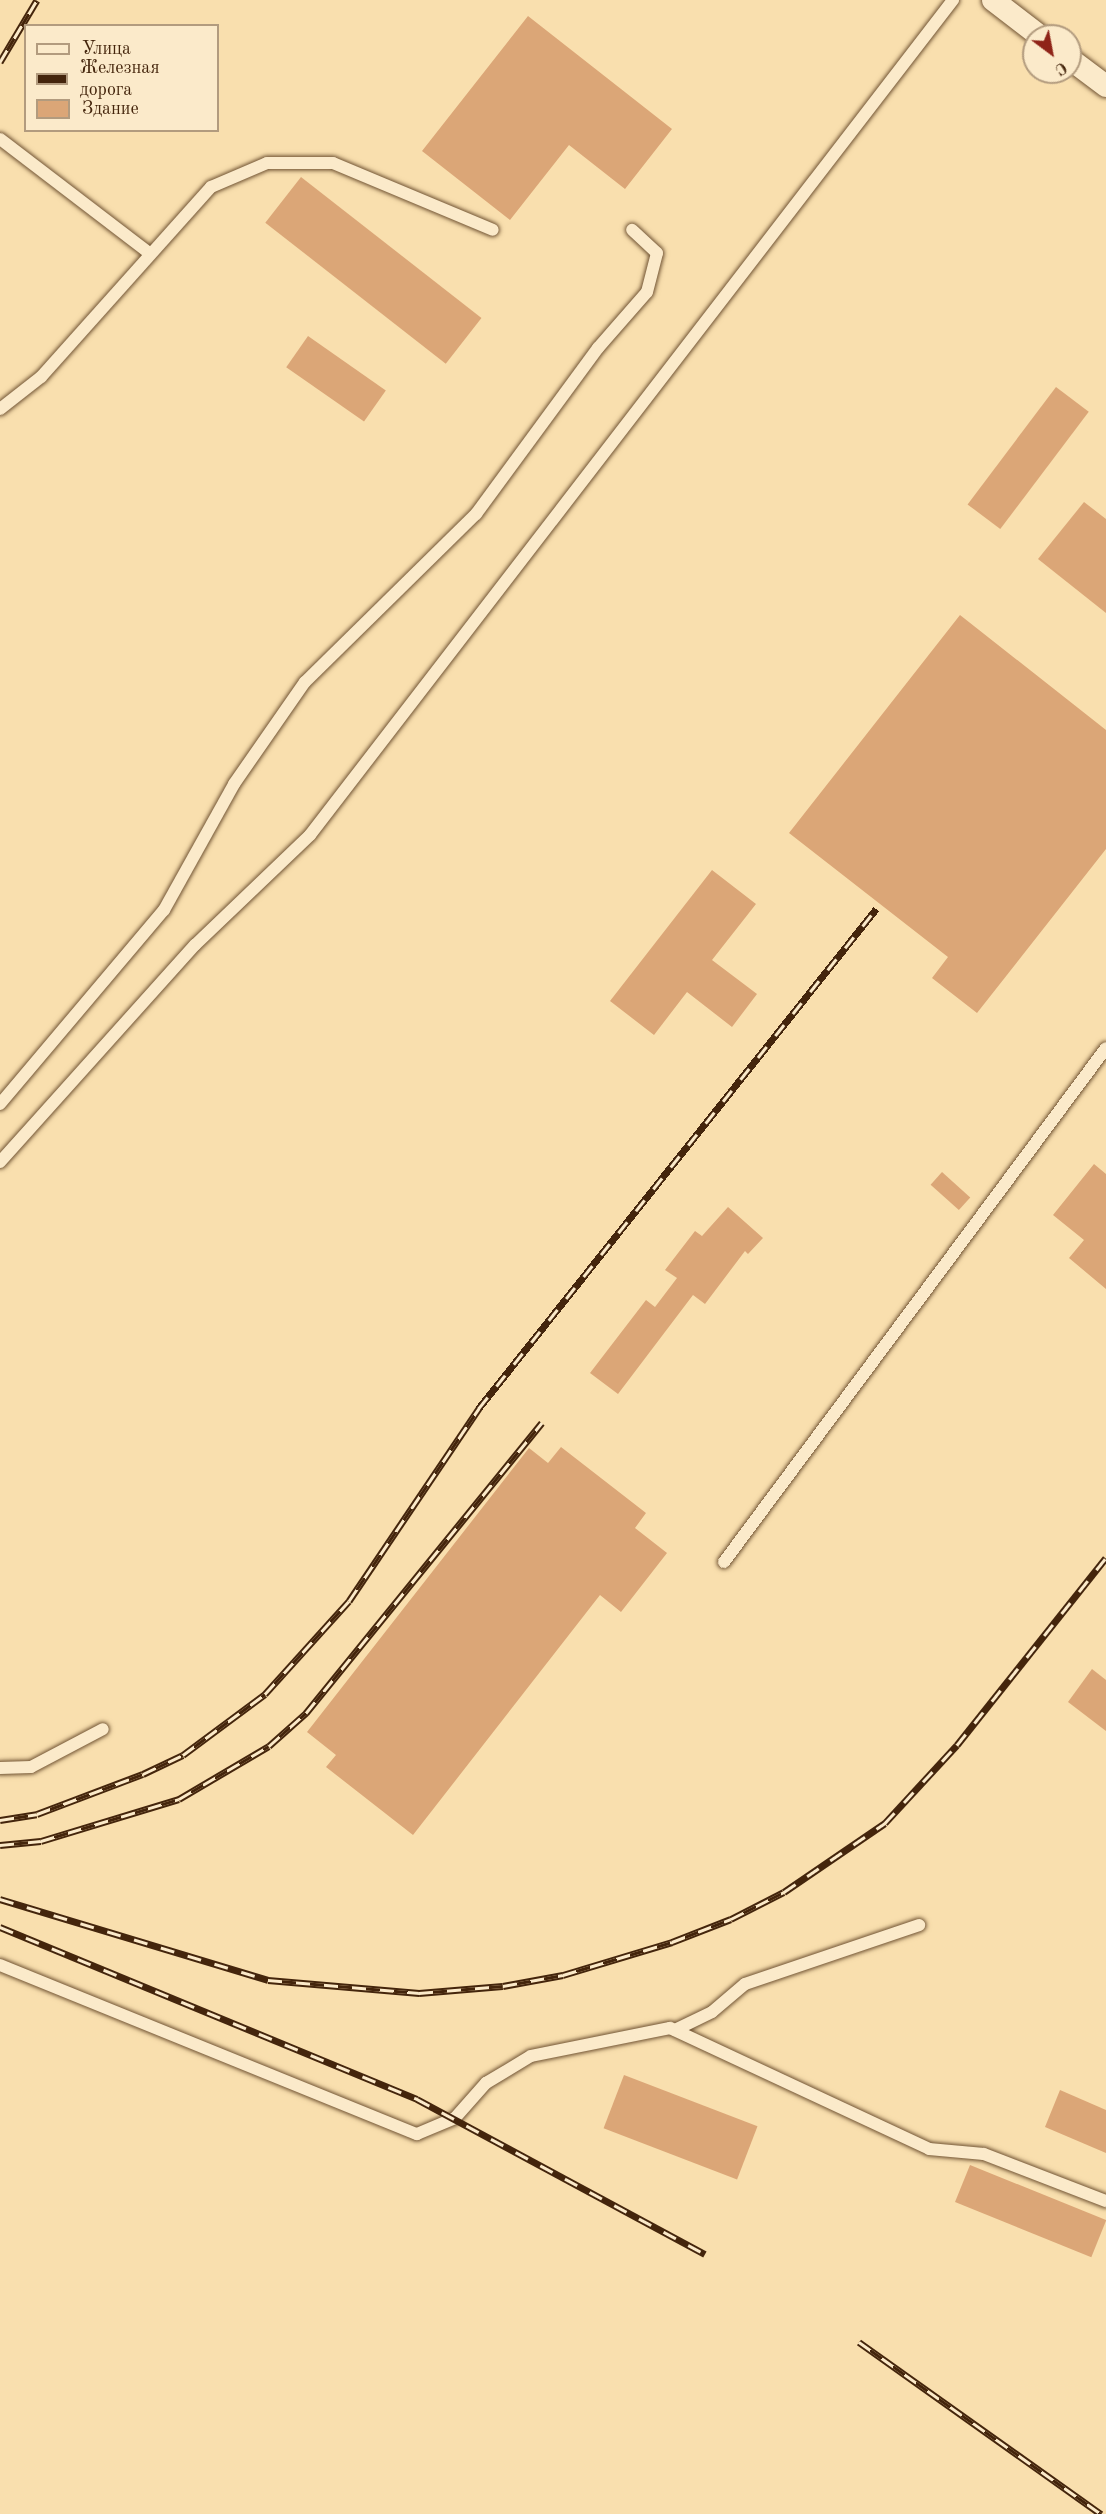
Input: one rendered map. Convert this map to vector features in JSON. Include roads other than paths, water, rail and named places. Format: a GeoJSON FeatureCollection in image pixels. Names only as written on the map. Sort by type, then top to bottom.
{"type":"FeatureCollection","features":[{"type":"Feature","properties":{"kind":"street"},"geometry":{"type":"LineString","coordinates":[[993,0],[1024,24]]}},
{"type":"Feature","properties":{"kind":"street"},"geometry":{"type":"LineString","coordinates":[[1082,68],[1106,86]]}},
{"type":"Feature","properties":{"kind":"lane"},"geometry":{"type":"LineString","coordinates":[[0,1162],[195,945],[310,835],[953,0]]}},
{"type":"Feature","properties":{"kind":"lane"},"geometry":{"type":"LineString","coordinates":[[0,140],[149,253]]}},
{"type":"Feature","properties":{"kind":"lane"},"geometry":{"type":"LineString","coordinates":[[0,409],[41,377],[149,253],[211,187],[267,164],[333,162],[494,230]]}},
{"type":"Feature","properties":{"kind":"lane"},"geometry":{"type":"LineString","coordinates":[[0,1104],[164,910],[234,784],[305,682],[476,514],[598,348],[647,292],[657,253],[632,230]]}},
{"type":"Feature","properties":{"kind":"lane"},"geometry":{"type":"LineString","coordinates":[[724,1562],[1106,1048]]}},
{"type":"Feature","properties":{"kind":"lane"},"geometry":{"type":"LineString","coordinates":[[0,1768],[31,1767],[104,1729]]}},
{"type":"Feature","properties":{"kind":"lane"},"geometry":{"type":"LineString","coordinates":[[0,1965],[417,2134],[455,2118],[486,2083],[531,2056],[675,2030],[712,2012],[745,1984],[919,1925]]}},
{"type":"Feature","properties":{"kind":"lane"},"geometry":{"type":"LineString","coordinates":[[675,2030],[929,2149],[984,2154],[1106,2200]]}},
{"type":"Feature","properties":{"kind":"railway"},"geometry":{"type":"LineString","coordinates":[[0,62],[37,0]]}},
{"type":"Feature","properties":{"kind":"railway"},"geometry":{"type":"LineString","coordinates":[[0,1820],[37,1814],[143,1774],[183,1755],[265,1694],[349,1601],[479,1408],[876,909]]}},
{"type":"Feature","properties":{"kind":"railway"},"geometry":{"type":"LineString","coordinates":[[0,1845],[41,1841],[179,1799],[269,1746],[306,1713],[542,1423]]}},
{"type":"Feature","properties":{"kind":"railway"},"geometry":{"type":"LineString","coordinates":[[0,1899],[268,1980],[419,1993],[503,1986],[563,1975],[672,1942],[731,1919],[784,1892],[885,1823],[957,1745],[1106,1558]]}},
{"type":"Feature","properties":{"kind":"railway"},"geometry":{"type":"LineString","coordinates":[[0,1927],[417,2099],[705,2254]]}},
{"type":"Feature","properties":{"kind":"railway"},"geometry":{"type":"LineString","coordinates":[[859,2342],[1101,2514]]}}]}
